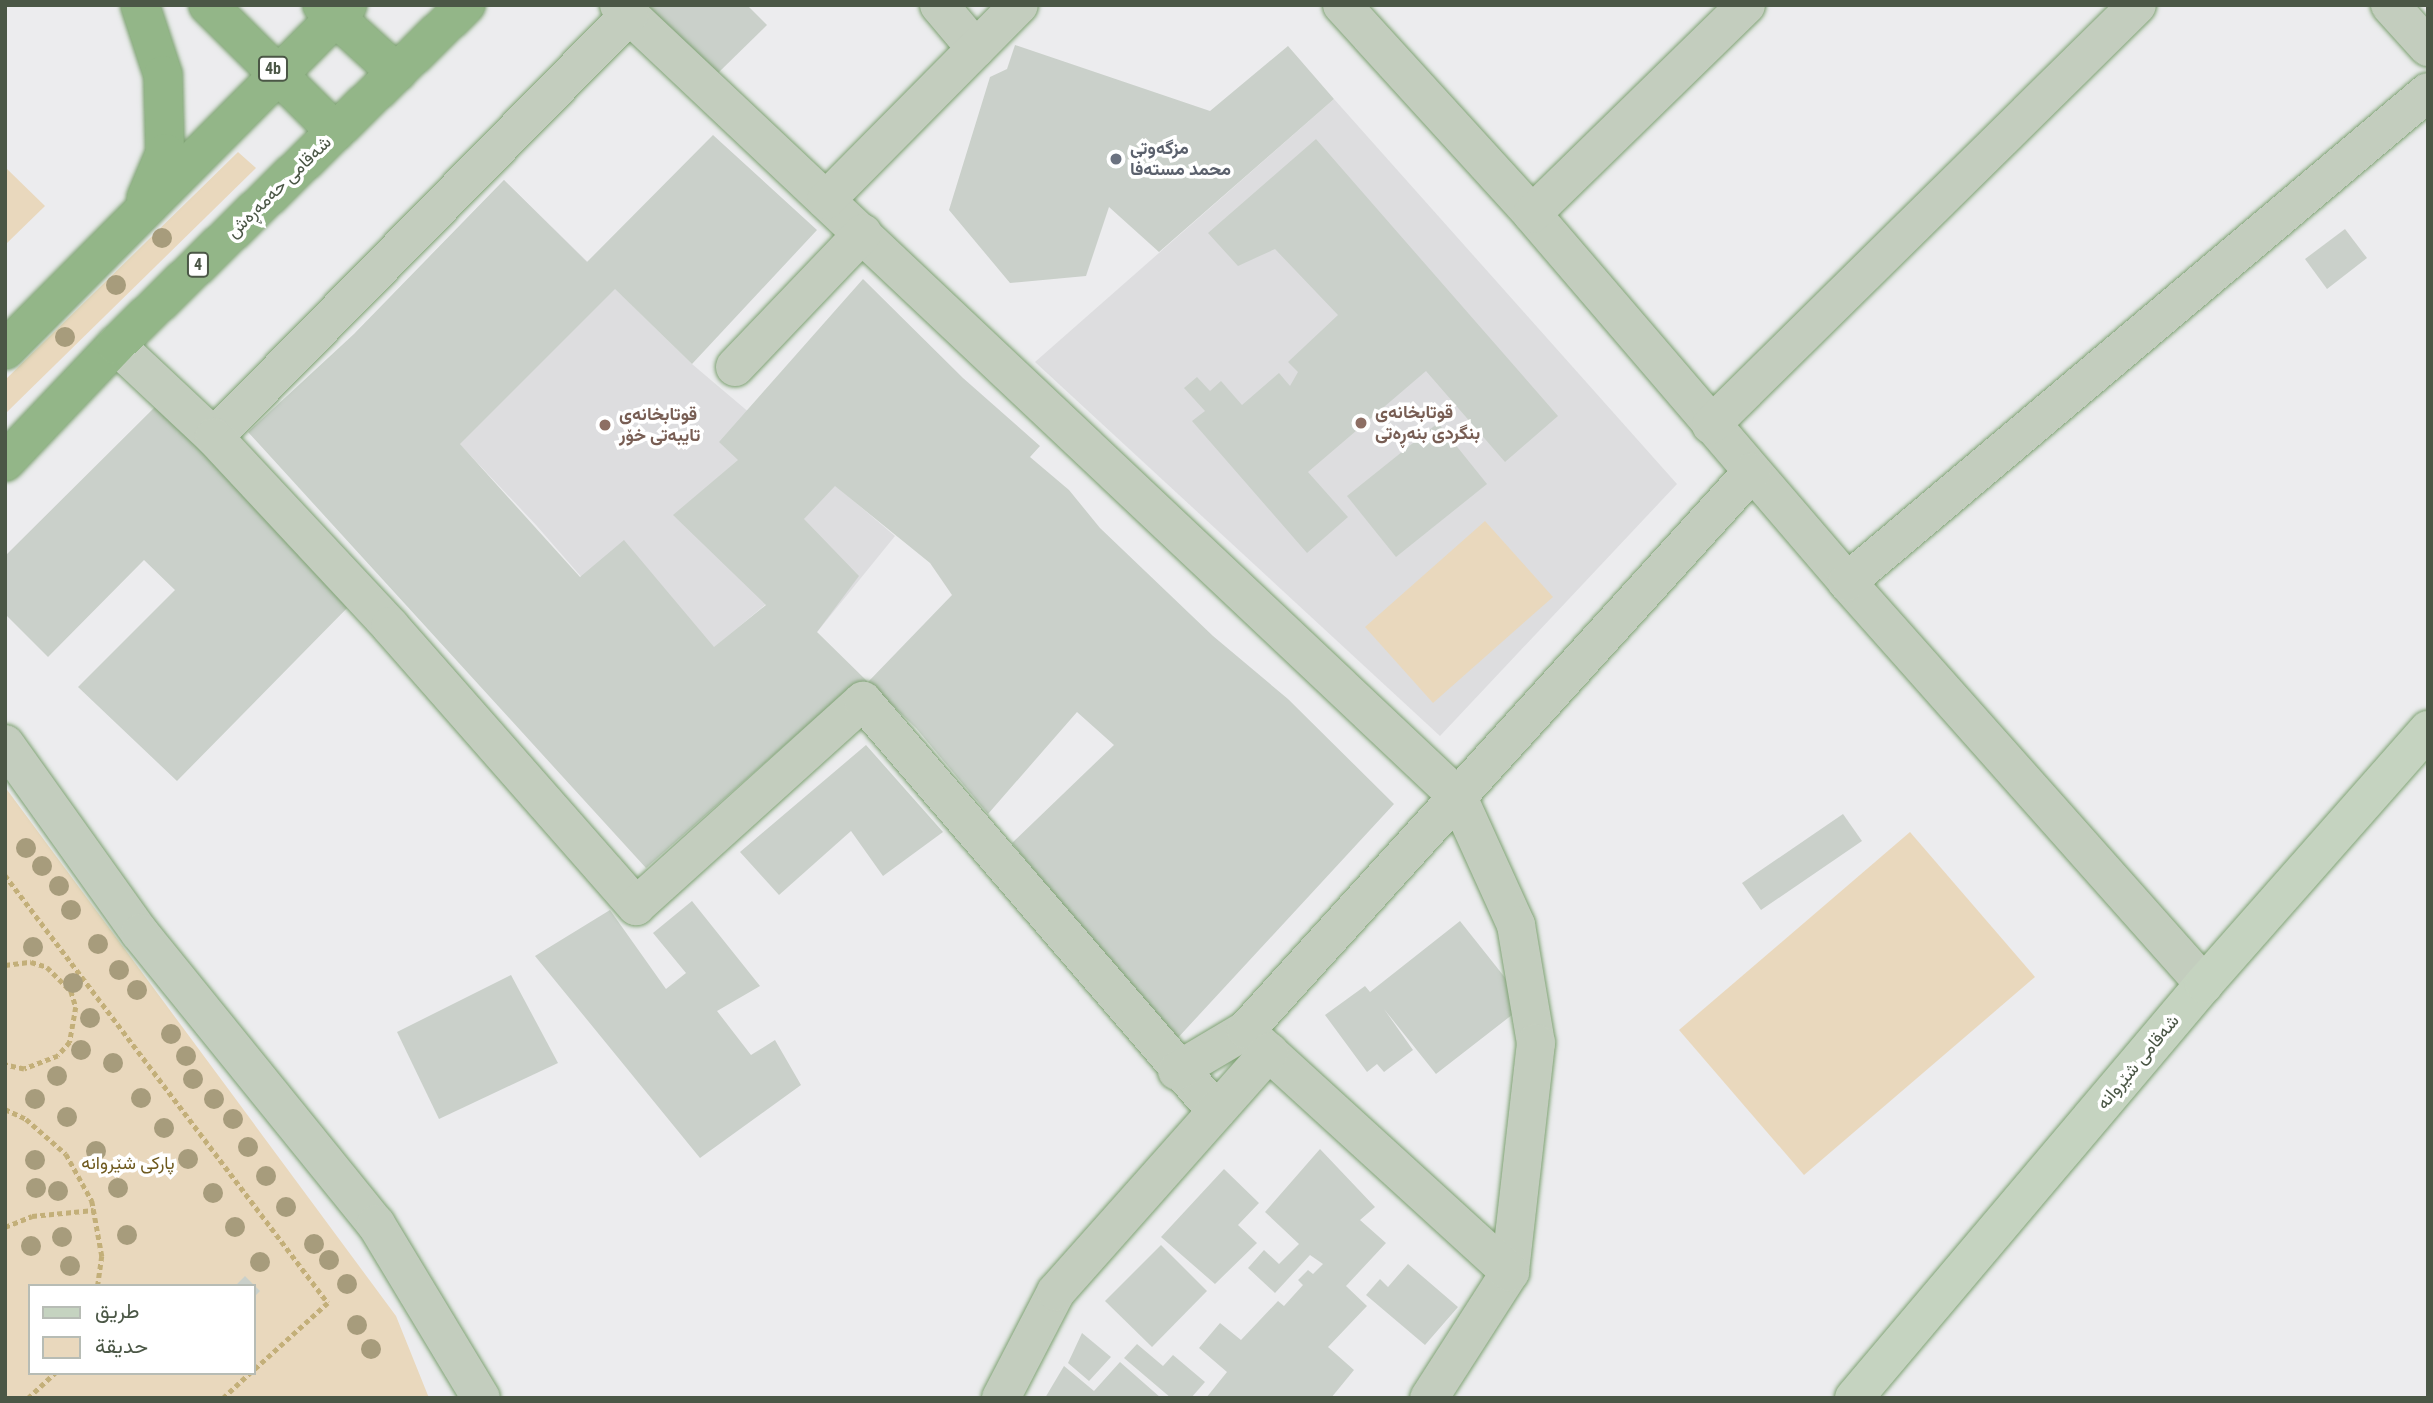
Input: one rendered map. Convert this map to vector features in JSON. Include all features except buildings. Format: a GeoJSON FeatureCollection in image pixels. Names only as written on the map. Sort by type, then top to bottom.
{"type":"FeatureCollection","features":[{"type":"Feature","properties":{"kind":"highway"},"geometry":{"type":"LineString","coordinates":[[139,5],[163,75],[165,153],[140,213]]}},
{"type":"Feature","properties":{"kind":"highway","name":"4b"},"geometry":{"type":"LineString","coordinates":[[208,5],[336,132]]}},
{"type":"Feature","properties":{"kind":"highway","name":"شەقامی حەمەڕەش"},"geometry":{"type":"LineString","coordinates":[[5,462],[116,345],[467,5]]}},
{"type":"Feature","properties":{"kind":"highway"},"geometry":{"type":"LineString","coordinates":[[5,350],[90,269],[140,213],[278,75],[335,10],[397,73]]}},
{"type":"Feature","properties":{"kind":"street"},"geometry":{"type":"LineString","coordinates":[[939,5],[976,49]]}},
{"type":"Feature","properties":{"kind":"street"},"geometry":{"type":"LineString","coordinates":[[826,200],[1019,5]]}},
{"type":"Feature","properties":{"kind":"street"},"geometry":{"type":"LineString","coordinates":[[1342,5],[1532,214],[1847,582],[2204,985]]}},
{"type":"Feature","properties":{"kind":"street"},"geometry":{"type":"LineString","coordinates":[[1711,425],[2137,5]]}},
{"type":"Feature","properties":{"kind":"street"},"geometry":{"type":"LineString","coordinates":[[2390,5],[2428,47]]}},
{"type":"Feature","properties":{"kind":"street"},"geometry":{"type":"LineString","coordinates":[[214,436],[624,10],[1458,797],[1516,925],[1536,1043],[1510,1272],[1429,1398]]}},
{"type":"Feature","properties":{"kind":"street"},"geometry":{"type":"LineString","coordinates":[[1532,214],[1729,11]]}},
{"type":"Feature","properties":{"kind":"street"},"geometry":{"type":"LineString","coordinates":[[1847,582],[2428,92]]}},
{"type":"Feature","properties":{"kind":"street"},"geometry":{"type":"LineString","coordinates":[[735,367],[863,233]]}},
{"type":"Feature","properties":{"kind":"street"},"geometry":{"type":"LineString","coordinates":[[116,345],[214,436],[390,626],[636,906],[863,701],[1177,1070],[1216,1111]]}},
{"type":"Feature","properties":{"kind":"street"},"geometry":{"type":"LineString","coordinates":[[1001,1398],[1056,1292],[1216,1111],[1257,1041],[1458,797],[1752,472]]}},
{"type":"Feature","properties":{"kind":"street","name":"شەقامی شێروانە"},"geometry":{"type":"LineString","coordinates":[[1854,1398],[2204,985],[2428,730]]}},
{"type":"Feature","properties":{"kind":"street"},"geometry":{"type":"LineString","coordinates":[[5,744],[140,933],[376,1224],[481,1398]]}},
{"type":"Feature","properties":{"kind":"street"},"geometry":{"type":"LineString","coordinates":[[1177,1070],[1257,1041]]}},
{"type":"Feature","properties":{"kind":"street"},"geometry":{"type":"LineString","coordinates":[[1257,1041],[1510,1272]]}},
{"type":"Feature","properties":{"kind":"path"},"geometry":{"type":"LineString","coordinates":[[5,875],[328,1303],[256,1368]]}},
{"type":"Feature","properties":{"kind":"path"},"geometry":{"type":"LineString","coordinates":[[5,965],[31,962],[47,967],[71,991],[76,1007],[70,1042],[58,1056],[33,1067],[5,1065]]}},
{"type":"Feature","properties":{"kind":"path"},"geometry":{"type":"LineString","coordinates":[[5,1109],[26,1119],[66,1154],[94,1210],[102,1256],[98,1284]]}},
{"type":"Feature","properties":{"kind":"path"},"geometry":{"type":"LineString","coordinates":[[5,1227],[32,1216],[94,1210]]}},
{"type":"Feature","properties":{"kind":"path"},"geometry":{"type":"LineString","coordinates":[[27,1398],[53,1375]]}},
{"type":"Feature","properties":{"kind":"path"},"geometry":{"type":"LineString","coordinates":[[223,1398],[249,1375]]}},
{"type":"Feature","properties":{"kind":"shaded area","name":"قوتابخانەی بنگردی بنەڕەتی"},"geometry":{"type":"Polygon","coordinates":[[[1334,99],[1677,484],[1440,736],[1035,362],[1334,99]]]}},
{"type":"Feature","properties":{"kind":"shaded area","name":"قوتابخانەی تایبەتی خۆر"},"geometry":{"type":"Polygon","coordinates":[[[504,180],[692,364],[895,536],[817,632],[778,594],[673,682],[536,525],[355,333],[504,180]]]}},
{"type":"Feature","properties":{"kind":"green space"},"geometry":{"type":"Polygon","coordinates":[[[238,152],[256,168],[5,414],[5,380],[238,152]]]}},
{"type":"Feature","properties":{"kind":"green space"},"geometry":{"type":"Polygon","coordinates":[[[5,167],[45,206],[5,245],[5,167]]]}},
{"type":"Feature","properties":{"kind":"green space"},"geometry":{"type":"Polygon","coordinates":[[[1485,521],[1553,597],[1433,703],[1365,627],[1485,521]]]}},
{"type":"Feature","properties":{"kind":"green space","name":"پارکی شێروانە"},"geometry":{"type":"Polygon","coordinates":[[[5,787],[396,1316],[429,1398],[5,1398],[5,787]]]}},
{"type":"Feature","properties":{"kind":"green space"},"geometry":{"type":"Polygon","coordinates":[[[1910,832],[2035,977],[1804,1175],[1679,1030],[1910,832]]]}},
{"type":"Feature","properties":{"kind":"place","name":"مزگەوتی محمد مستەفا"},"geometry":{"type":"Point","coordinates":[1116,159]}},
{"type":"Feature","properties":{"kind":"place","name":"قوتابخانەی بنگردی بنەڕەتی"},"geometry":{"type":"Point","coordinates":[1361,423]}},
{"type":"Feature","properties":{"kind":"place","name":"قوتابخانەی تایبەتی خۆر"},"geometry":{"type":"Point","coordinates":[605,425]}}]}
